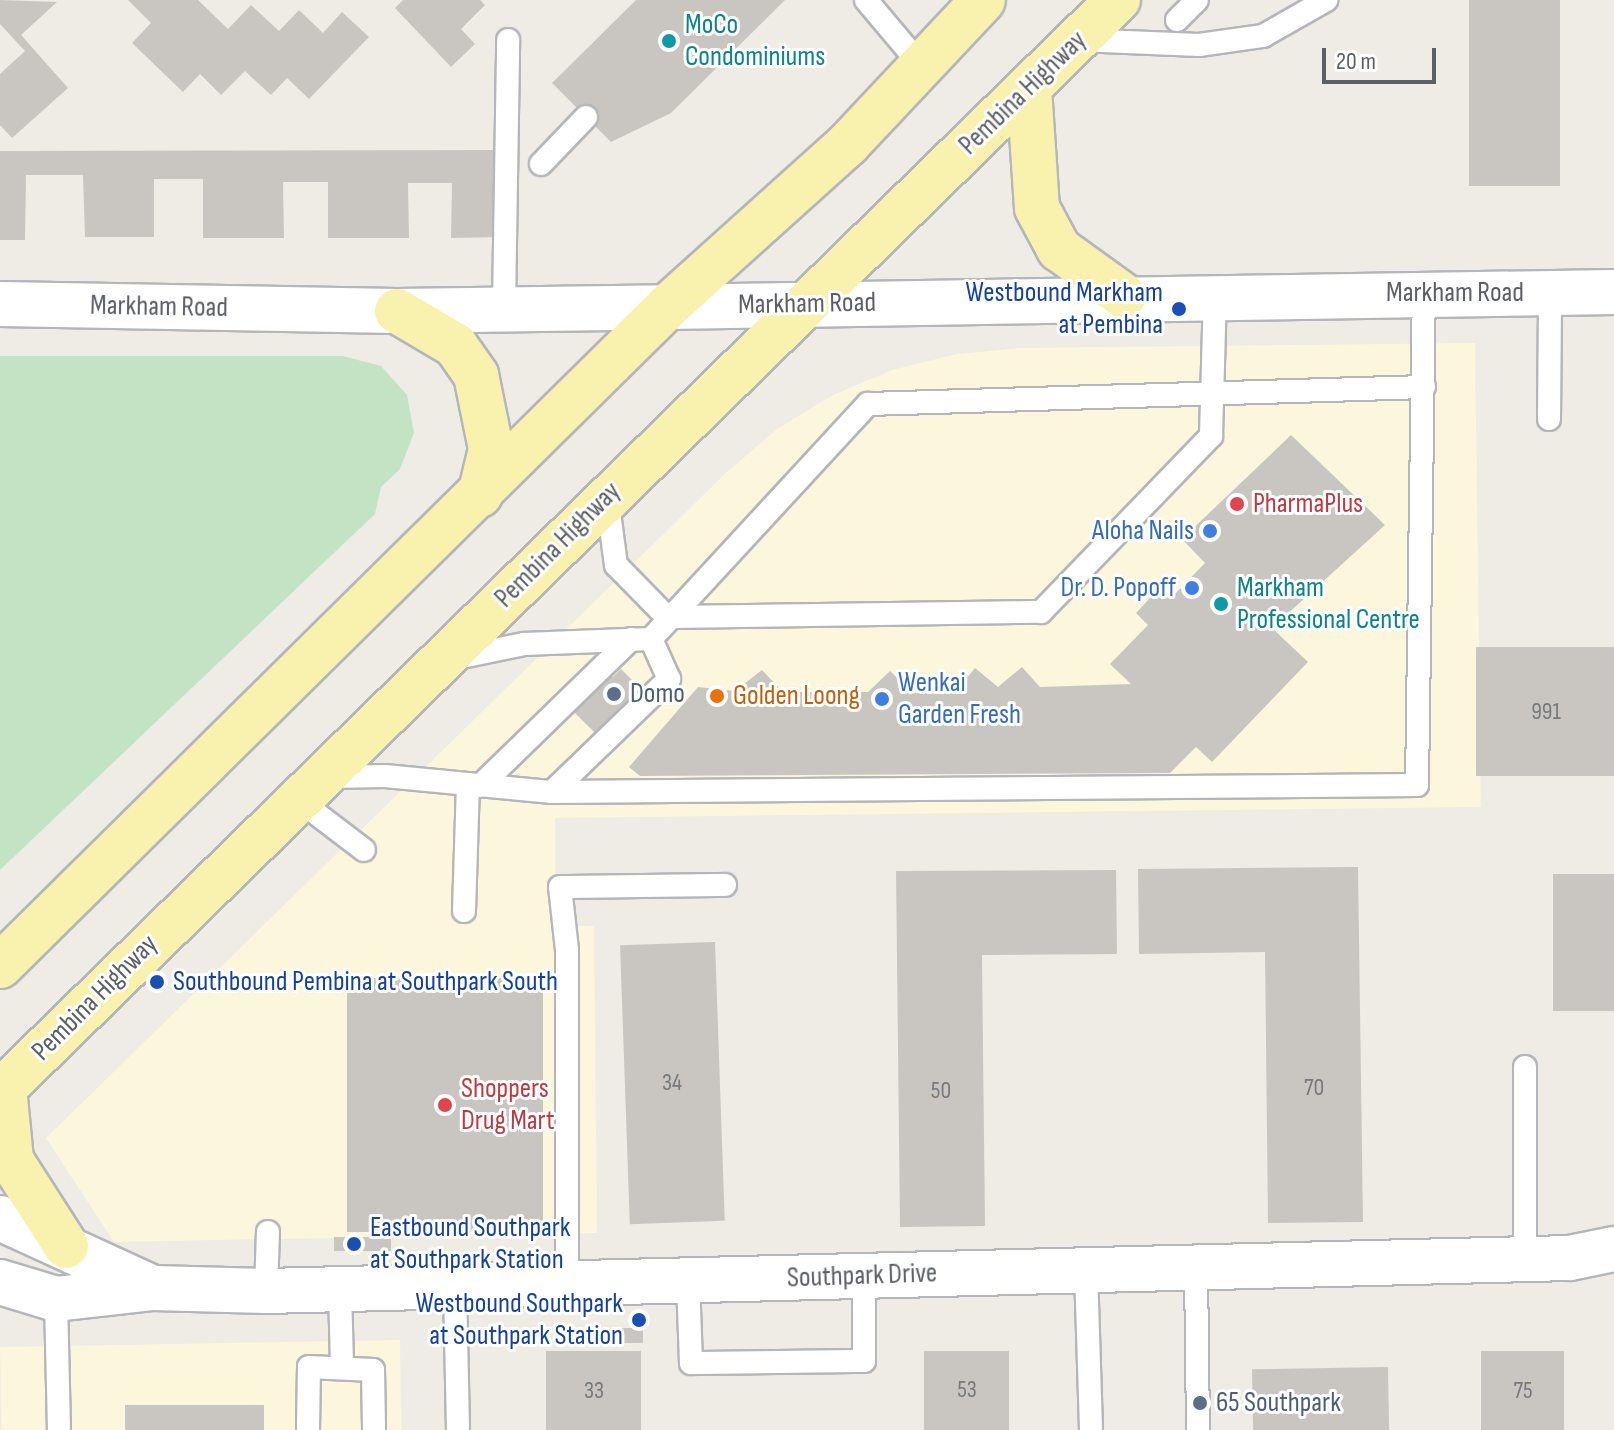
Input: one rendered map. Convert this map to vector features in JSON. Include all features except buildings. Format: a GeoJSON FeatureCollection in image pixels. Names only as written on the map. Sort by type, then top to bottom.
{"type":"FeatureCollection","features":[{"type":"Feature","properties":{"kind":"main road"},"geometry":{"type":"LineString","coordinates":[[0,966],[667,307],[848,144],[919,63],[983,0]]}},
{"type":"Feature","properties":{"kind":"main road","name":"Pembina Highway"},"geometry":{"type":"LineString","coordinates":[[2,1090],[307,788],[1118,0]]}},
{"type":"Feature","properties":{"kind":"main road"},"geometry":{"type":"LineString","coordinates":[[1029,88],[1037,208],[1059,249],[1124,296]]}},
{"type":"Feature","properties":{"kind":"main road"},"geometry":{"type":"LineString","coordinates":[[397,311],[455,345],[476,375],[491,449],[480,495]]}},
{"type":"Feature","properties":{"kind":"main road"},"geometry":{"type":"LineString","coordinates":[[2,1090],[11,1160],[66,1246]]}},
{"type":"Feature","properties":{"kind":"street","name":"Markham Road"},"geometry":{"type":"LineString","coordinates":[[0,304],[397,311],[1124,296],[1614,292]]}},
{"type":"Feature","properties":{"kind":"street","name":"Southpark Drive"},"geometry":{"type":"LineString","coordinates":[[0,1218],[153,1288]]}},
{"type":"Feature","properties":{"kind":"street","name":"Southpark Drive"},"geometry":{"type":"LineString","coordinates":[[0,1282],[56,1299],[153,1288],[266,1291],[1570,1258],[1614,1249]]}},
{"type":"Feature","properties":{"kind":"street","name":"Southpark Drive"},"geometry":{"type":"LineString","coordinates":[[1570,1258],[1614,1270]]}},
{"type":"Feature","properties":{"kind":"lane"},"geometry":{"type":"LineString","coordinates":[[866,0],[919,63]]}},
{"type":"Feature","properties":{"kind":"lane"},"geometry":{"type":"LineString","coordinates":[[1177,20],[1197,0]]}},
{"type":"Feature","properties":{"kind":"lane"},"geometry":{"type":"LineString","coordinates":[[1077,40],[1199,45],[1263,36],[1319,5]]}},
{"type":"Feature","properties":{"kind":"lane"},"geometry":{"type":"LineString","coordinates":[[504,307],[508,40]]}},
{"type":"Feature","properties":{"kind":"lane"},"geometry":{"type":"LineString","coordinates":[[541,164],[586,117]]}},
{"type":"Feature","properties":{"kind":"lane"},"geometry":{"type":"LineString","coordinates":[[307,788],[385,776],[552,792],[1417,785],[1424,293]]}},
{"type":"Feature","properties":{"kind":"lane"},"geometry":{"type":"LineString","coordinates":[[1549,419],[1550,293]]}},
{"type":"Feature","properties":{"kind":"lane"},"geometry":{"type":"LineString","coordinates":[[607,496],[616,565],[667,617],[1041,612],[1211,436],[1215,295]]}},
{"type":"Feature","properties":{"kind":"lane"},"geometry":{"type":"LineString","coordinates":[[464,911],[474,785],[667,617],[868,404],[1424,387]]}},
{"type":"Feature","properties":{"kind":"lane"},"geometry":{"type":"LineString","coordinates":[[552,792],[669,679],[641,639]]}},
{"type":"Feature","properties":{"kind":"lane"},"geometry":{"type":"LineString","coordinates":[[439,662],[524,644],[641,639]]}},
{"type":"Feature","properties":{"kind":"lane"},"geometry":{"type":"LineString","coordinates":[[307,788],[364,850]]}},
{"type":"Feature","properties":{"kind":"lane"},"geometry":{"type":"LineString","coordinates":[[567,1283],[567,950],[560,887],[725,885]]}},
{"type":"Feature","properties":{"kind":"lane"},"geometry":{"type":"LineString","coordinates":[[1525,1067],[1525,1259]]}},
{"type":"Feature","properties":{"kind":"lane"},"geometry":{"type":"LineString","coordinates":[[266,1291],[268,1232]]}},
{"type":"Feature","properties":{"kind":"lane"},"geometry":{"type":"LineString","coordinates":[[1196,1267],[1198,1430]]}},
{"type":"Feature","properties":{"kind":"lane"},"geometry":{"type":"LineString","coordinates":[[1086,1270],[1091,1430]]}},
{"type":"Feature","properties":{"kind":"lane"},"geometry":{"type":"LineString","coordinates":[[688,1281],[691,1363],[864,1361],[864,1276]]}},
{"type":"Feature","properties":{"kind":"lane"},"geometry":{"type":"LineString","coordinates":[[455,1286],[458,1430]]}},
{"type":"Feature","properties":{"kind":"lane"},"geometry":{"type":"LineString","coordinates":[[340,1289],[342,1368]]}},
{"type":"Feature","properties":{"kind":"lane"},"geometry":{"type":"LineString","coordinates":[[56,1299],[59,1430]]}},
{"type":"Feature","properties":{"kind":"lane"},"geometry":{"type":"LineString","coordinates":[[308,1430],[309,1367],[373,1370],[374,1430]]}},
{"type":"Feature","properties":{"kind":"shaded area"},"geometry":{"type":"Polygon","coordinates":[[[1475,343],[1481,807],[555,818],[556,926],[594,926],[597,1233],[114,1242],[46,1138],[727,472],[777,429],[833,395],[892,370],[957,354],[1021,348],[1475,343]]]}},
{"type":"Feature","properties":{"kind":"shaded area"},"geometry":{"type":"Polygon","coordinates":[[[400,1340],[402,1430],[2,1430],[0,1347],[400,1340]]]}},
{"type":"Feature","properties":{"kind":"green space"},"geometry":{"type":"Polygon","coordinates":[[[0,356],[343,356],[381,366],[407,395],[414,433],[400,469],[381,487],[375,514],[0,870],[0,356]]]}},
{"type":"Feature","properties":{"kind":"place","name":"MoCo Condominiums"},"geometry":{"type":"Point","coordinates":[669,41]}},
{"type":"Feature","properties":{"kind":"place","name":"Westbound Markham at Pembina"},"geometry":{"type":"Point","coordinates":[1179,309]}},
{"type":"Feature","properties":{"kind":"place","name":"PharmaPlus"},"geometry":{"type":"Point","coordinates":[1237,504]}},
{"type":"Feature","properties":{"kind":"place","name":"Aloha Nails"},"geometry":{"type":"Point","coordinates":[1210,531]}},
{"type":"Feature","properties":{"kind":"place","name":"Dr. D. Popoff"},"geometry":{"type":"Point","coordinates":[1192,588]}},
{"type":"Feature","properties":{"kind":"place","name":"Markham Professional Centre"},"geometry":{"type":"Point","coordinates":[1221,604]}},
{"type":"Feature","properties":{"kind":"place","name":"Domo"},"geometry":{"type":"Point","coordinates":[614,694]}},
{"type":"Feature","properties":{"kind":"place","name":"Golden Loong"},"geometry":{"type":"Point","coordinates":[717,696]}},
{"type":"Feature","properties":{"kind":"place","name":"Wenkai Garden Fresh"},"geometry":{"type":"Point","coordinates":[882,699]}},
{"type":"Feature","properties":{"kind":"place","name":"Southbound Pembina at Southpark South"},"geometry":{"type":"Point","coordinates":[157,982]}},
{"type":"Feature","properties":{"kind":"place","name":"Shoppers Drug Mart"},"geometry":{"type":"Point","coordinates":[445,1105]}},
{"type":"Feature","properties":{"kind":"place","name":"Eastbound Southpark at Southpark Station"},"geometry":{"type":"Point","coordinates":[354,1244]}},
{"type":"Feature","properties":{"kind":"place","name":"Westbound Southpark at Southpark Station"},"geometry":{"type":"Point","coordinates":[639,1320]}},
{"type":"Feature","properties":{"kind":"place","name":"65 Southpark"},"geometry":{"type":"Point","coordinates":[1200,1403]}}]}
